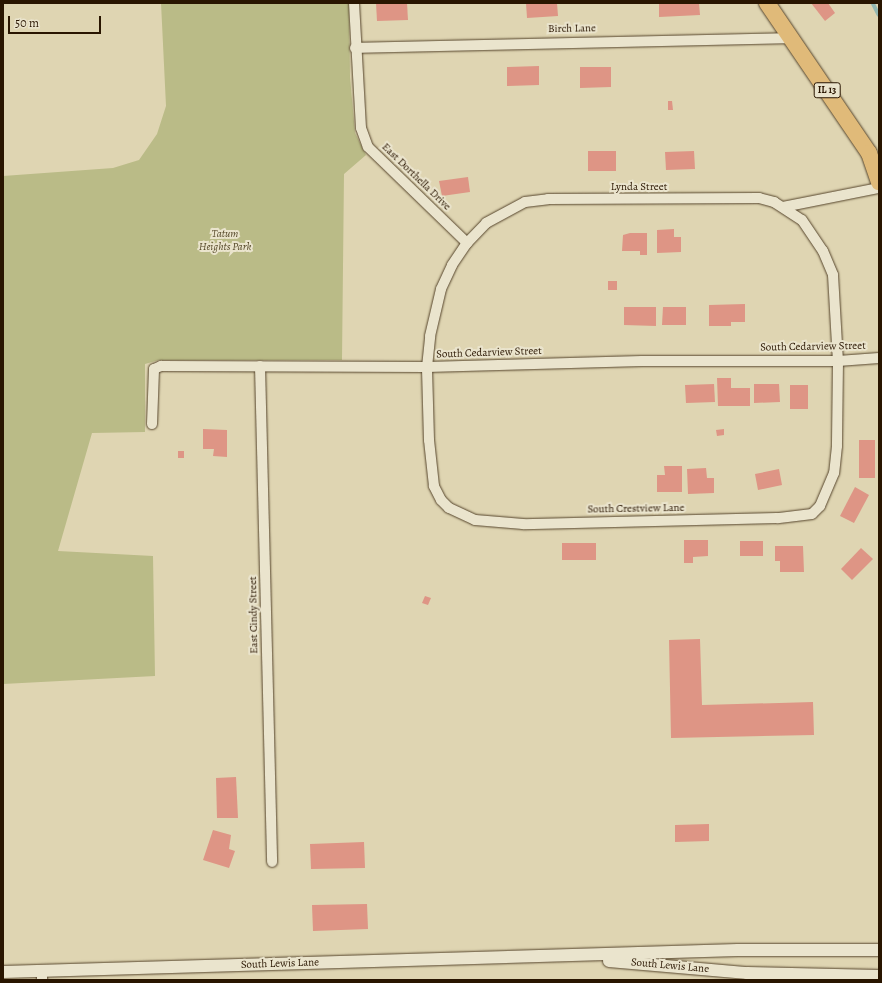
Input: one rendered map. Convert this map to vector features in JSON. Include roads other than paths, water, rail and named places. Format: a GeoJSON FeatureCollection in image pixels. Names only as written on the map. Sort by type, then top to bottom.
{"type":"FeatureCollection","features":[{"type":"Feature","properties":{"kind":"highway","name":"IL 13"},"geometry":{"type":"LineString","coordinates":[[767,3],[869,153],[879,182]]}},
{"type":"Feature","properties":{"kind":"street","name":"East Dorthella Drive"},"geometry":{"type":"LineString","coordinates":[[354,3],[355,48],[361,128],[368,147],[467,243]]}},
{"type":"Feature","properties":{"kind":"street","name":"Birch Lane"},"geometry":{"type":"LineString","coordinates":[[355,48],[790,38]]}},
{"type":"Feature","properties":{"kind":"street"},"geometry":{"type":"LineString","coordinates":[[783,207],[879,188]]}},
{"type":"Feature","properties":{"kind":"street","name":"Lynda Street"},"geometry":{"type":"LineString","coordinates":[[427,367],[430,336],[441,289],[452,265],[467,243],[486,223],[506,211],[525,202],[548,199],[759,198],[783,207],[802,220],[813,234],[833,275],[838,361]]}},
{"type":"Feature","properties":{"kind":"street","name":"South Cedarview Street"},"geometry":{"type":"LineString","coordinates":[[152,424],[154,369],[161,366],[427,367],[642,360],[838,361],[879,358]]}},
{"type":"Feature","properties":{"kind":"street","name":"South Crestview Lane"},"geometry":{"type":"LineString","coordinates":[[427,367],[429,440],[434,486],[441,500],[450,508],[475,520],[523,524],[777,518],[812,514],[820,506],[834,473],[838,361]]}},
{"type":"Feature","properties":{"kind":"street","name":"East Cindy Street"},"geometry":{"type":"LineString","coordinates":[[260,366],[272,862]]}},
{"type":"Feature","properties":{"kind":"street","name":"South Lewis Lane"},"geometry":{"type":"LineString","coordinates":[[3,972],[42,976],[738,950],[879,950]]}},
{"type":"Feature","properties":{"kind":"street","name":"South Lewis Lane"},"geometry":{"type":"LineString","coordinates":[[556,956],[747,972],[879,976]]}},
{"type":"Feature","properties":{"kind":"waterway"},"geometry":{"type":"LineString","coordinates":[[873,3],[879,15]]}},
{"type":"Feature","properties":{"kind":"park label","name":"Tatum Heights Park"},"geometry":{"type":"Point","coordinates":[225,241]}}]}
